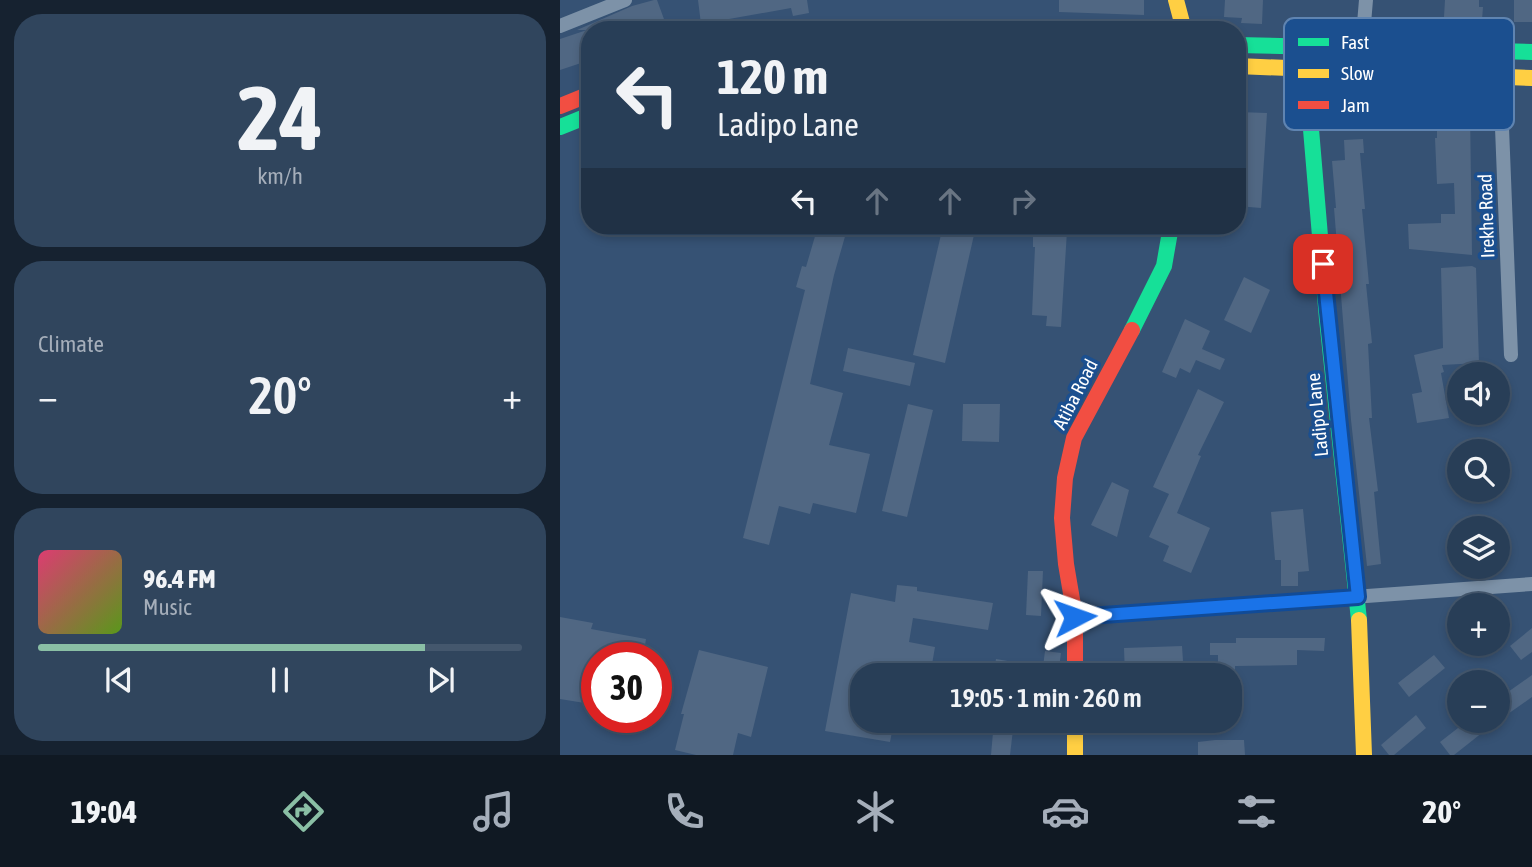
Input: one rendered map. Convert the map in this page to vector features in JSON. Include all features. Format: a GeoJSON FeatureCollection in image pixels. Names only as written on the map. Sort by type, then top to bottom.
{"type":"FeatureCollection","features":[{"type":"Feature","properties":{"kind":"street"},"geometry":{"type":"LineString","coordinates":[[560,26],[623,0]]}},
{"type":"Feature","properties":{"kind":"street"},"geometry":{"type":"LineString","coordinates":[[1171,21],[1175,0]]}},
{"type":"Feature","properties":{"kind":"street"},"geometry":{"type":"LineString","coordinates":[[1175,0],[1181,21]]}},
{"type":"Feature","properties":{"kind":"street"},"geometry":{"type":"LineString","coordinates":[[1364,18],[1366,0]]}},
{"type":"Feature","properties":{"kind":"street"},"geometry":{"type":"LineString","coordinates":[[1246,45],[1284,46]]}},
{"type":"Feature","properties":{"kind":"street"},"geometry":{"type":"LineString","coordinates":[[1514,51],[1532,52]]}},
{"type":"Feature","properties":{"kind":"street"},"geometry":{"type":"LineString","coordinates":[[1246,67],[1284,69]]}},
{"type":"Feature","properties":{"kind":"street"},"geometry":{"type":"LineString","coordinates":[[1514,77],[1532,78]]}},
{"type":"Feature","properties":{"kind":"street"},"geometry":{"type":"LineString","coordinates":[[560,106],[581,98]]}},
{"type":"Feature","properties":{"kind":"street"},"geometry":{"type":"LineString","coordinates":[[560,127],[581,119]]}},
{"type":"Feature","properties":{"kind":"street","name":"Ladipo Lane"},"geometry":{"type":"LineString","coordinates":[[1311,130],[1327,319],[1358,597],[1364,755]]}},
{"type":"Feature","properties":{"kind":"street","name":"Irekhe Road"},"geometry":{"type":"LineString","coordinates":[[1502,130],[1511,355]]}},
{"type":"Feature","properties":{"kind":"street","name":"Atiba Road"},"geometry":{"type":"LineString","coordinates":[[1075,663],[1075,617],[1062,518],[1065,478],[1074,439],[1164,266],[1169,235]]}},
{"type":"Feature","properties":{"kind":"street"},"geometry":{"type":"LineString","coordinates":[[1075,617],[1532,584]]}},
{"type":"Feature","properties":{"kind":"street"},"geometry":{"type":"LineString","coordinates":[[1075,733],[1075,755]]}},
{"type":"Feature","properties":{"kind":"building"},"geometry":{"type":"Polygon","coordinates":[[[657,0],[665,21],[598,21],[632,6],[657,0]]]}},
{"type":"Feature","properties":{"kind":"building"},"geometry":{"type":"Polygon","coordinates":[[[698,0],[807,0],[809,13],[793,16],[791,8],[718,21],[701,21],[698,0]]]}},
{"type":"Feature","properties":{"kind":"building"},"geometry":{"type":"Polygon","coordinates":[[[1059,0],[1144,0],[1144,15],[1059,12],[1059,0]]]}},
{"type":"Feature","properties":{"kind":"building"},"geometry":{"type":"Polygon","coordinates":[[[1225,0],[1263,0],[1262,24],[1246,23],[1241,21],[1242,18],[1224,17],[1225,0]]]}},
{"type":"Feature","properties":{"kind":"building"},"geometry":{"type":"Polygon","coordinates":[[[1445,0],[1479,0],[1479,7],[1483,7],[1482,18],[1444,17],[1445,0]]]}},
{"type":"Feature","properties":{"kind":"building"},"geometry":{"type":"Polygon","coordinates":[[[1514,0],[1532,0],[1532,22],[1514,22],[1514,0]]]}},
{"type":"Feature","properties":{"kind":"building"},"geometry":{"type":"Polygon","coordinates":[[[581,32],[581,63],[560,70],[560,39],[581,32]]]}},
{"type":"Feature","properties":{"kind":"building"},"geometry":{"type":"Polygon","coordinates":[[[1246,112],[1267,113],[1261,208],[1246,207],[1246,112]]]}},
{"type":"Feature","properties":{"kind":"building"},"geometry":{"type":"Polygon","coordinates":[[[1437,130],[1470,130],[1472,255],[1409,249],[1408,224],[1441,223],[1441,214],[1455,214],[1454,183],[1437,184],[1437,130]]]}},
{"type":"Feature","properties":{"kind":"building"},"geometry":{"type":"Polygon","coordinates":[[[1363,139],[1364,153],[1360,153],[1365,209],[1362,209],[1372,343],[1368,344],[1372,418],[1369,418],[1378,491],[1374,492],[1381,564],[1367,566],[1351,420],[1332,161],[1345,160],[1344,140],[1363,139]]]}},
{"type":"Feature","properties":{"kind":"building"},"geometry":{"type":"Polygon","coordinates":[[[815,235],[845,235],[810,384],[843,393],[829,445],[870,454],[856,513],[813,503],[810,514],[779,506],[769,545],[743,538],[805,290],[796,287],[802,266],[806,267],[815,235]]]}},
{"type":"Feature","properties":{"kind":"building"},"geometry":{"type":"Polygon","coordinates":[[[941,235],[974,235],[945,363],[913,355],[941,235]]]}},
{"type":"Feature","properties":{"kind":"building"},"geometry":{"type":"Polygon","coordinates":[[[1033,235],[1067,235],[1061,327],[1046,326],[1047,316],[1032,315],[1033,235]]]}},
{"type":"Feature","properties":{"kind":"building"},"geometry":{"type":"Polygon","coordinates":[[[1441,268],[1476,268],[1479,362],[1447,362],[1447,365],[1442,365],[1447,418],[1417,423],[1412,394],[1422,392],[1414,355],[1443,348],[1441,268]]]}},
{"type":"Feature","properties":{"kind":"building"},"geometry":{"type":"Polygon","coordinates":[[[1244,277],[1270,290],[1251,333],[1224,320],[1244,277]]]}},
{"type":"Feature","properties":{"kind":"building"},"geometry":{"type":"Polygon","coordinates":[[[1185,319],[1210,331],[1202,349],[1225,359],[1220,370],[1196,360],[1190,373],[1180,368],[1176,378],[1162,372],[1185,319]]]}},
{"type":"Feature","properties":{"kind":"building"},"geometry":{"type":"Polygon","coordinates":[[[848,348],[915,363],[910,386],[843,371],[848,348]]]}},
{"type":"Feature","properties":{"kind":"building"},"geometry":{"type":"Polygon","coordinates":[[[1198,389],[1224,402],[1198,455],[1201,456],[1177,513],[1210,528],[1191,573],[1163,561],[1169,546],[1149,537],[1169,494],[1153,487],[1198,389]]]}},
{"type":"Feature","properties":{"kind":"building"},"geometry":{"type":"Polygon","coordinates":[[[908,404],[933,410],[907,517],[882,511],[908,404]]]}},
{"type":"Feature","properties":{"kind":"building"},"geometry":{"type":"Polygon","coordinates":[[[963,404],[1000,404],[999,442],[962,441],[963,404]]]}},
{"type":"Feature","properties":{"kind":"building"},"geometry":{"type":"Polygon","coordinates":[[[1112,482],[1129,490],[1117,537],[1091,525],[1112,482]]]}},
{"type":"Feature","properties":{"kind":"building"},"geometry":{"type":"Polygon","coordinates":[[[1303,509],[1309,571],[1298,572],[1298,586],[1281,586],[1281,560],[1275,560],[1271,512],[1303,509]]]}},
{"type":"Feature","properties":{"kind":"building"},"geometry":{"type":"Polygon","coordinates":[[[1028,571],[1043,571],[1041,616],[1026,615],[1028,571]]]}},
{"type":"Feature","properties":{"kind":"building"},"geometry":{"type":"Polygon","coordinates":[[[897,585],[917,587],[917,591],[993,603],[988,630],[913,618],[909,642],[935,647],[932,663],[850,663],[850,733],[892,733],[890,742],[825,731],[851,593],[895,602],[897,585]]]}},
{"type":"Feature","properties":{"kind":"building"},"geometry":{"type":"Polygon","coordinates":[[[560,617],[593,623],[591,629],[646,639],[646,642],[581,642],[581,702],[560,699],[560,617]]]}},
{"type":"Feature","properties":{"kind":"building"},"geometry":{"type":"Polygon","coordinates":[[[1532,628],[1532,652],[1521,660],[1510,646],[1532,628]]]}},
{"type":"Feature","properties":{"kind":"building"},"geometry":{"type":"Polygon","coordinates":[[[1236,638],[1325,638],[1324,651],[1297,650],[1297,665],[1242,666],[1242,663],[1218,663],[1218,655],[1210,655],[1210,643],[1236,643],[1236,638]]]}},
{"type":"Feature","properties":{"kind":"building"},"geometry":{"type":"Polygon","coordinates":[[[1182,646],[1183,661],[1193,663],[1125,663],[1124,648],[1182,646]]]}},
{"type":"Feature","properties":{"kind":"building"},"geometry":{"type":"Polygon","coordinates":[[[699,650],[768,667],[751,737],[738,733],[733,755],[696,755],[675,750],[684,714],[681,714],[699,650]]]}},
{"type":"Feature","properties":{"kind":"building"},"geometry":{"type":"Polygon","coordinates":[[[1045,651],[1061,653],[1060,663],[1044,663],[1045,651]]]}},
{"type":"Feature","properties":{"kind":"building"},"geometry":{"type":"Polygon","coordinates":[[[1434,655],[1445,668],[1409,697],[1398,683],[1434,655]]]}},
{"type":"Feature","properties":{"kind":"building"},"geometry":{"type":"Polygon","coordinates":[[[996,659],[1020,663],[995,663],[996,659]]]}},
{"type":"Feature","properties":{"kind":"building"},"geometry":{"type":"Polygon","coordinates":[[[1532,675],[1532,697],[1510,713],[1510,691],[1532,675]]]}},
{"type":"Feature","properties":{"kind":"building"},"geometry":{"type":"Polygon","coordinates":[[[1416,715],[1426,728],[1394,755],[1389,755],[1381,745],[1416,715]]]}},
{"type":"Feature","properties":{"kind":"building"},"geometry":{"type":"Polygon","coordinates":[[[993,733],[1013,733],[1010,755],[991,755],[993,733]]]}},
{"type":"Feature","properties":{"kind":"building"},"geometry":{"type":"Polygon","coordinates":[[[1452,733],[1482,733],[1454,755],[1450,755],[1440,742],[1452,733]]]}},
{"type":"Feature","properties":{"kind":"building"},"geometry":{"type":"Polygon","coordinates":[[[1244,740],[1245,755],[1198,755],[1198,742],[1244,740]]]}},
{"type":"Feature","properties":{"kind":"traffic: fast"},"geometry":{"type":"LineString","coordinates":[[1246,45],[1284,46]]}},
{"type":"Feature","properties":{"kind":"traffic: fast"},"geometry":{"type":"LineString","coordinates":[[1514,52],[1532,52]]}},
{"type":"Feature","properties":{"kind":"traffic: fast"},"geometry":{"type":"LineString","coordinates":[[560,127],[581,119]]}},
{"type":"Feature","properties":{"kind":"traffic: fast"},"geometry":{"type":"LineString","coordinates":[[1311,130],[1327,319],[1359,620]]}},
{"type":"Feature","properties":{"kind":"traffic: fast"},"geometry":{"type":"LineString","coordinates":[[1132,330],[1164,266],[1169,235]]}},
{"type":"Feature","properties":{"kind":"traffic: slow"},"geometry":{"type":"LineString","coordinates":[[1176,0],[1182,21]]}},
{"type":"Feature","properties":{"kind":"traffic: slow"},"geometry":{"type":"LineString","coordinates":[[1246,66],[1284,68]]}},
{"type":"Feature","properties":{"kind":"traffic: slow"},"geometry":{"type":"LineString","coordinates":[[1514,77],[1532,78]]}},
{"type":"Feature","properties":{"kind":"traffic: slow"},"geometry":{"type":"LineString","coordinates":[[1359,620],[1364,755]]}},
{"type":"Feature","properties":{"kind":"traffic: slow"},"geometry":{"type":"LineString","coordinates":[[1075,733],[1075,755]]}},
{"type":"Feature","properties":{"kind":"traffic: jam"},"geometry":{"type":"LineString","coordinates":[[560,106],[581,98]]}},
{"type":"Feature","properties":{"kind":"traffic: jam"},"geometry":{"type":"LineString","coordinates":[[1075,663],[1075,617],[1062,518],[1065,478],[1074,438],[1132,330]]}},
{"type":"Feature","properties":{"kind":"route"},"geometry":{"type":"LineString","coordinates":[[1075,617],[1358,597],[1323,264]]}}]}
